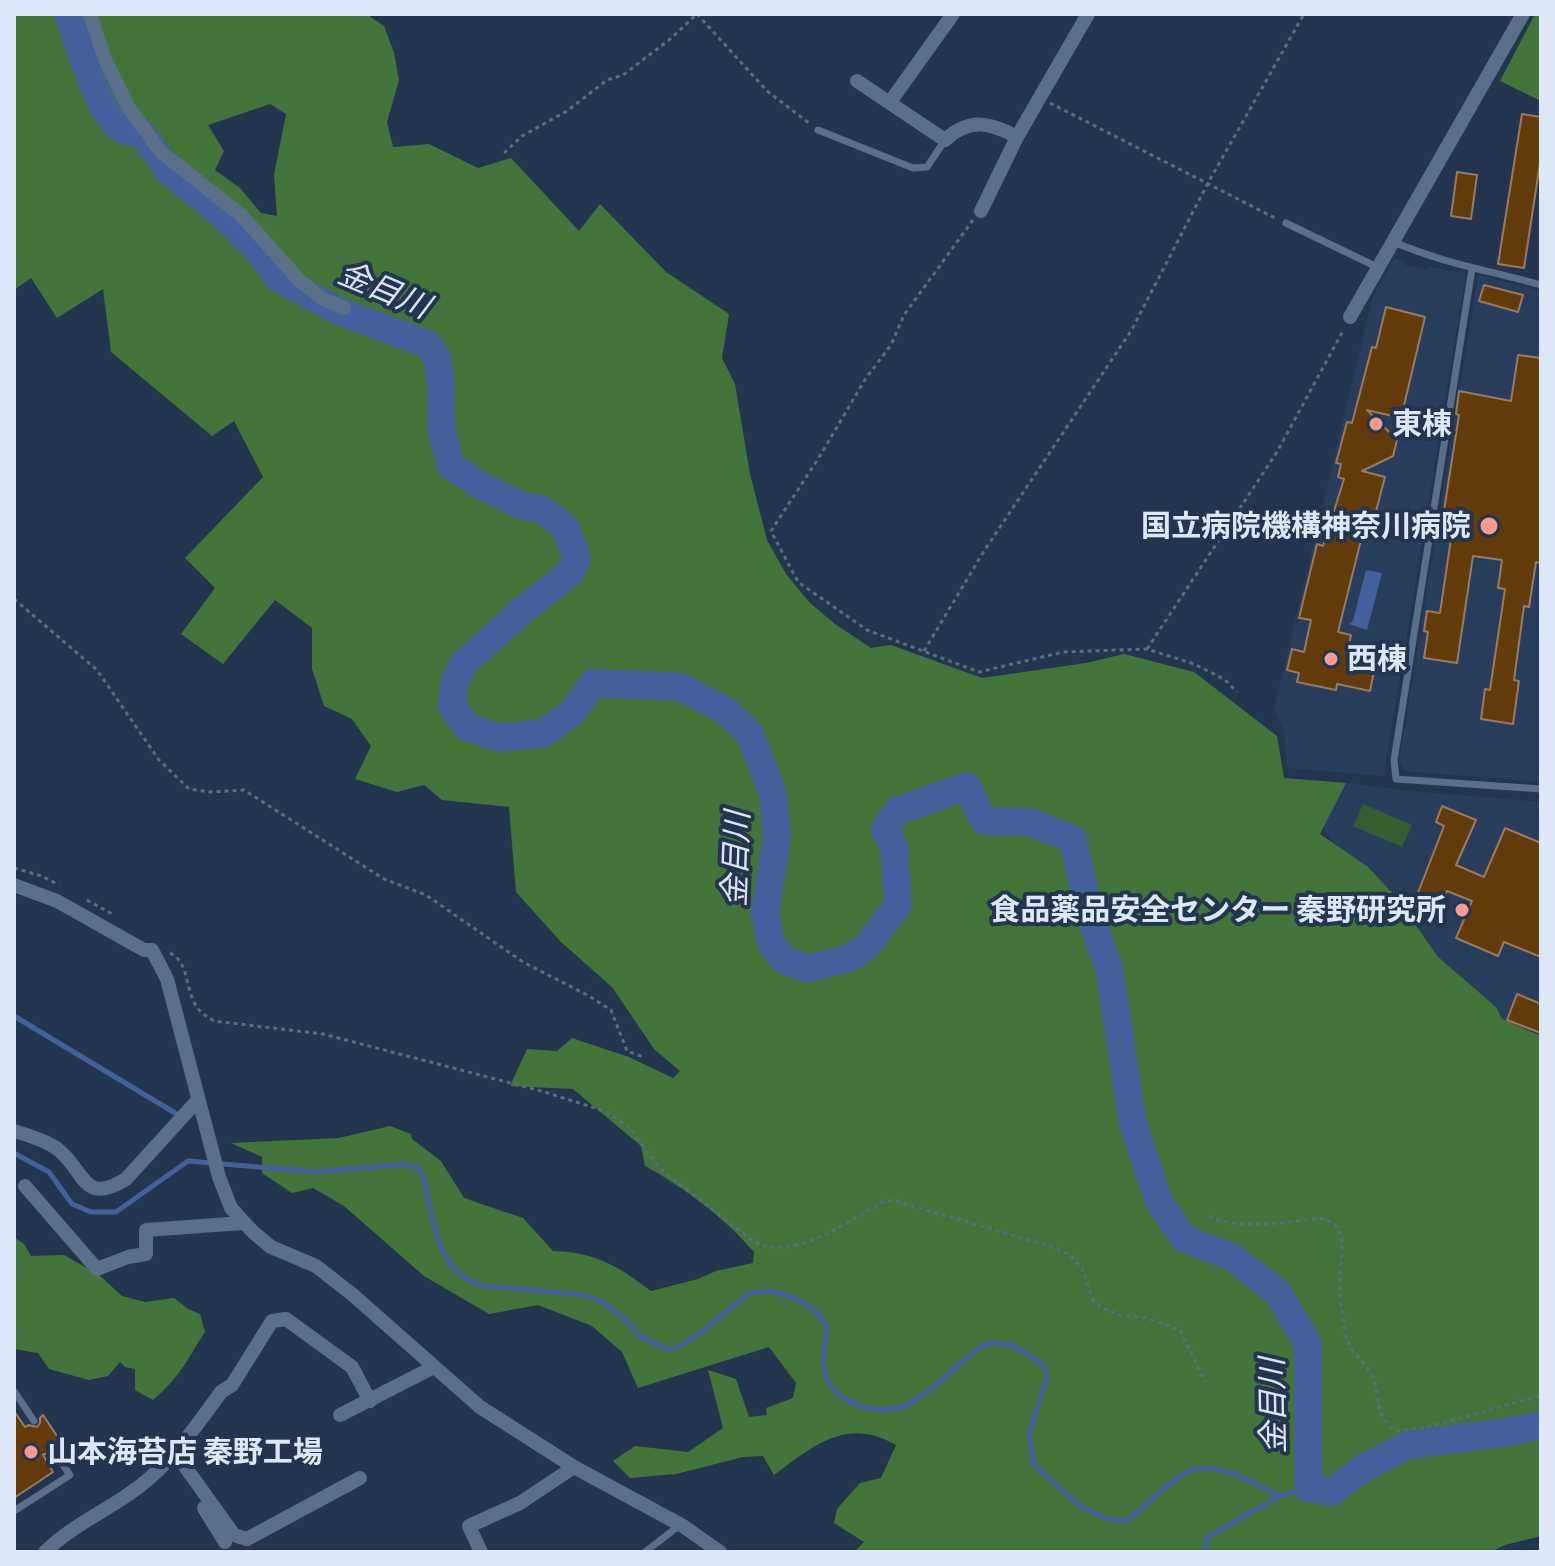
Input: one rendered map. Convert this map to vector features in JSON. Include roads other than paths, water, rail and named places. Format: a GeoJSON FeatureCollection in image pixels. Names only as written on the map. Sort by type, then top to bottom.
{"type":"FeatureCollection","features":[{"type":"Feature","properties":{"kind":"street"},"geometry":{"type":"LineString","coordinates":[[90,14],[104,57],[129,108],[160,151],[241,215],[299,280],[321,298],[344,308]]}},
{"type":"Feature","properties":{"kind":"street"},"geometry":{"type":"LineString","coordinates":[[890,102],[953,14]]}},
{"type":"Feature","properties":{"kind":"street"},"geometry":{"type":"LineString","coordinates":[[1350,317],[1523,14]]}},
{"type":"Feature","properties":{"kind":"street"},"geometry":{"type":"LineString","coordinates":[[981,211],[1082,16]]}},
{"type":"Feature","properties":{"kind":"street"},"geometry":{"type":"LineString","coordinates":[[857,81],[945,140],[974,124],[996,125],[1017,137]]}},
{"type":"Feature","properties":{"kind":"street"},"geometry":{"type":"LineString","coordinates":[[14,885],[57,901],[144,950],[152,950],[167,979],[219,1177],[231,1208],[243,1223],[271,1247],[316,1266],[371,1310],[480,1407],[574,1467],[680,1525],[720,1552]]}},
{"type":"Feature","properties":{"kind":"street"},"geometry":{"type":"LineString","coordinates":[[14,1131],[55,1147],[70,1160],[83,1183],[99,1189],[112,1188],[126,1179],[197,1101]]}},
{"type":"Feature","properties":{"kind":"street"},"geometry":{"type":"LineString","coordinates":[[25,1186],[97,1269],[128,1257],[146,1254],[146,1230],[243,1223]]}},
{"type":"Feature","properties":{"kind":"street"},"geometry":{"type":"LineString","coordinates":[[45,1552],[80,1523],[128,1495],[176,1454],[221,1392],[232,1385],[272,1321],[286,1319],[352,1367],[370,1401]]}},
{"type":"Feature","properties":{"kind":"street"},"geometry":{"type":"LineString","coordinates":[[340,1415],[434,1367]]}},
{"type":"Feature","properties":{"kind":"street"},"geometry":{"type":"LineString","coordinates":[[176,1454],[234,1535],[247,1539],[360,1478]]}},
{"type":"Feature","properties":{"kind":"street"},"geometry":{"type":"LineString","coordinates":[[481,1552],[463,1528],[520,1503],[574,1467]]}},
{"type":"Feature","properties":{"kind":"street"},"geometry":{"type":"LineString","coordinates":[[206,1495],[200,1501],[225,1542]]}},
{"type":"Feature","properties":{"kind":"lane"},"geometry":{"type":"LineString","coordinates":[[818,130],[913,168],[927,167],[945,140]]}},
{"type":"Feature","properties":{"kind":"lane"},"geometry":{"type":"LineString","coordinates":[[1286,223],[1379,268]]}},
{"type":"Feature","properties":{"kind":"lane"},"geometry":{"type":"LineString","coordinates":[[1394,242],[1472,269],[1541,285]]}},
{"type":"Feature","properties":{"kind":"lane"},"geometry":{"type":"LineString","coordinates":[[1472,269],[1394,760],[1396,779],[1541,789]]}},
{"type":"Feature","properties":{"kind":"lane"},"geometry":{"type":"LineString","coordinates":[[14,1391],[34,1421]]}},
{"type":"Feature","properties":{"kind":"lane"},"geometry":{"type":"LineString","coordinates":[[14,1511],[70,1475],[52,1449]]}},
{"type":"Feature","properties":{"kind":"lane"},"geometry":{"type":"LineString","coordinates":[[645,1552],[680,1525]]}},
{"type":"Feature","properties":{"kind":"water"},"geometry":{"type":"Polygon","coordinates":[[[1366,570],[1382,573],[1367,630],[1349,624],[1353,621],[1366,570]]]}},
{"type":"Feature","properties":{"kind":"waterway","name":"金目川"},"geometry":{"type":"LineString","coordinates":[[68,14],[95,90],[117,126],[125,131],[141,132],[170,172],[220,213],[257,250],[279,279],[341,312],[429,345],[438,361],[441,428],[451,466],[480,485],[523,506],[541,509],[565,527],[577,558],[571,572],[463,664],[454,684],[452,706],[467,727],[500,738],[544,733],[573,712],[593,683],[681,687],[726,711],[750,734],[773,794],[777,836],[765,914],[772,945],[783,959],[808,969],[849,958],[866,947],[898,905],[894,847],[885,829],[897,811],[967,786],[984,821],[1030,822],[1073,839],[1089,913],[1109,968],[1133,1124],[1159,1202],[1185,1239],[1232,1257],[1277,1292],[1308,1344],[1308,1488],[1332,1492],[1363,1468],[1408,1445],[1541,1425]]}},
{"type":"Feature","properties":{"kind":"waterway"},"geometry":{"type":"LineString","coordinates":[[14,1016],[175,1113]]}},
{"type":"Feature","properties":{"kind":"waterway"},"geometry":{"type":"LineString","coordinates":[[14,1153],[49,1172],[72,1204],[91,1212],[116,1212],[188,1161],[317,1172],[403,1164],[417,1167],[423,1176],[440,1244],[447,1259],[470,1281],[487,1286],[585,1295],[618,1313],[643,1338],[667,1349],[677,1348],[700,1333],[749,1293],[771,1291],[811,1307],[827,1325],[824,1368],[826,1378],[838,1394],[867,1408],[883,1410],[898,1408],[924,1395],[984,1346],[1000,1343],[1020,1350],[1044,1365],[1047,1378],[1029,1434],[1034,1465],[1080,1506],[1105,1518],[1127,1521],[1177,1478],[1202,1468],[1237,1475],[1280,1496],[1308,1488]]}},
{"type":"Feature","properties":{"kind":"waterway"},"geometry":{"type":"LineString","coordinates":[[1204,1552],[1207,1537],[1280,1496]]}},
{"type":"Feature","properties":{"kind":"place","name":"東棟"},"geometry":{"type":"Point","coordinates":[1376,424]}},
{"type":"Feature","properties":{"kind":"place","name":"国立病院機構神奈川病院"},"geometry":{"type":"Point","coordinates":[1489,526]}},
{"type":"Feature","properties":{"kind":"place","name":"西棟"},"geometry":{"type":"Point","coordinates":[1331,659]}},
{"type":"Feature","properties":{"kind":"place","name":"食品薬品安全センター 秦野研究所"},"geometry":{"type":"Point","coordinates":[1462,910]}},
{"type":"Feature","properties":{"kind":"place","name":"山本海苔店 秦野工場"},"geometry":{"type":"Point","coordinates":[31,1452]}}]}
